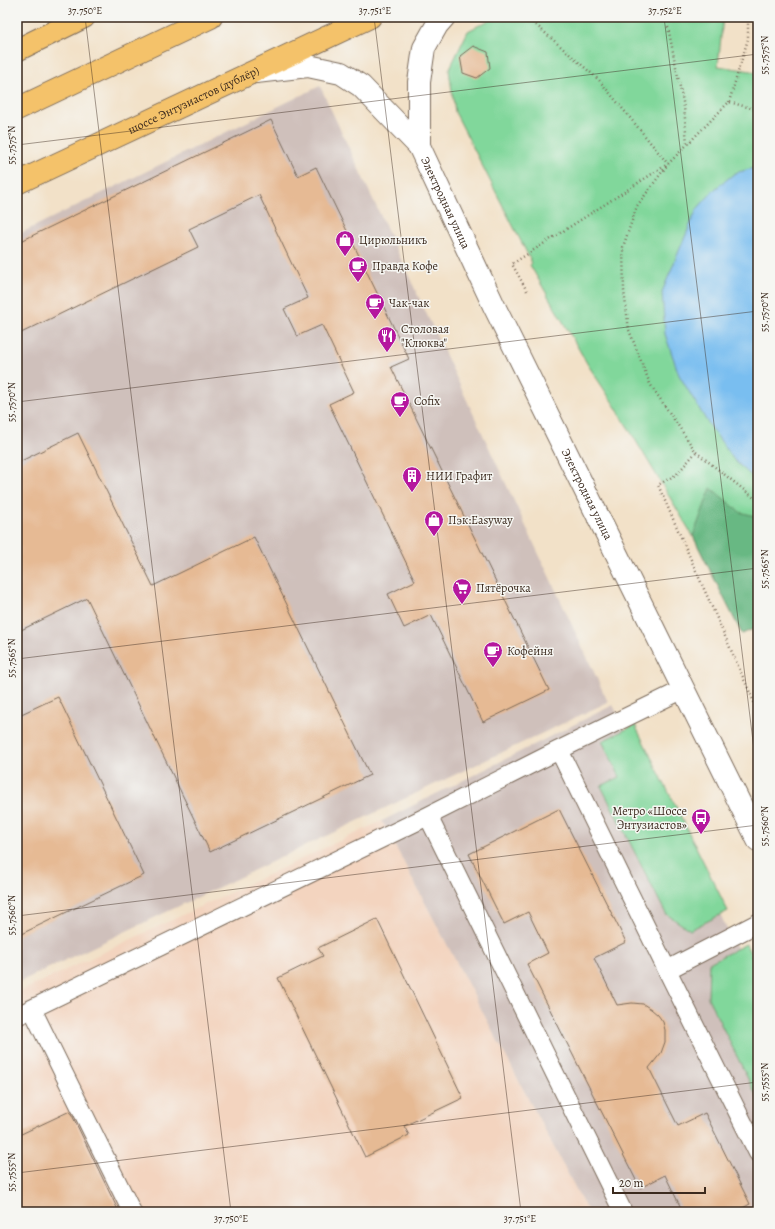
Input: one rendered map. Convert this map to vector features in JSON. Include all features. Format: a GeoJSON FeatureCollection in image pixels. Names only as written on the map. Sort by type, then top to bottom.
{"type":"FeatureCollection","features":[{"type":"Feature","properties":{"kind":"main road"},"geometry":{"type":"LineString","coordinates":[[17,50],[84,17]]}},
{"type":"Feature","properties":{"kind":"main road"},"geometry":{"type":"LineString","coordinates":[[17,109],[211,17]]}},
{"type":"Feature","properties":{"kind":"main road","name":"шоссе Энтузиастов (дублёр)"},"geometry":{"type":"LineString","coordinates":[[17,182],[254,73],[370,17]]}},
{"type":"Feature","properties":{"kind":"street","name":"Электродная улица"},"geometry":{"type":"LineString","coordinates":[[419,146],[419,82],[424,48],[437,25],[444,17]]}},
{"type":"Feature","properties":{"kind":"street","name":"Электродная улица"},"geometry":{"type":"LineString","coordinates":[[254,73],[308,66],[341,73],[361,86],[419,146],[494,306],[758,840]]}},
{"type":"Feature","properties":{"kind":"lane"},"geometry":{"type":"LineString","coordinates":[[132,1212],[24,1012],[428,816],[684,689]]}},
{"type":"Feature","properties":{"kind":"lane"},"geometry":{"type":"LineString","coordinates":[[559,750],[758,1153]]}},
{"type":"Feature","properties":{"kind":"lane"},"geometry":{"type":"LineString","coordinates":[[428,816],[623,1212]]}},
{"type":"Feature","properties":{"kind":"lane"},"geometry":{"type":"LineString","coordinates":[[667,970],[758,923]]}},
{"type":"Feature","properties":{"kind":"path"},"geometry":{"type":"LineString","coordinates":[[527,17],[599,80],[668,164]]}},
{"type":"Feature","properties":{"kind":"path"},"geometry":{"type":"LineString","coordinates":[[748,17],[748,39],[729,102],[668,164],[636,206],[623,247],[624,291],[629,330],[650,384],[696,452],[758,501]]}},
{"type":"Feature","properties":{"kind":"path"},"geometry":{"type":"LineString","coordinates":[[668,27],[684,107],[687,144]]}},
{"type":"Feature","properties":{"kind":"path"},"geometry":{"type":"LineString","coordinates":[[729,102],[758,110]]}},
{"type":"Feature","properties":{"kind":"path"},"geometry":{"type":"LineString","coordinates":[[526,291],[512,264],[668,164]]}},
{"type":"Feature","properties":{"kind":"path"},"geometry":{"type":"LineString","coordinates":[[696,452],[677,474],[658,485],[758,711]]}},
{"type":"Feature","properties":{"kind":"shaded area"},"geometry":{"type":"Polygon","coordinates":[[[320,86],[608,702],[17,983],[17,235],[320,86]]]}},
{"type":"Feature","properties":{"kind":"shaded area"},"geometry":{"type":"Polygon","coordinates":[[[613,705],[758,989],[758,1212],[588,1212],[382,821],[613,705]]]}},
{"type":"Feature","properties":{"kind":"shaded area"},"geometry":{"type":"Polygon","coordinates":[[[382,821],[588,1212],[17,1212],[17,993],[382,821]]]}},
{"type":"Feature","properties":{"kind":"green space"},"geometry":{"type":"Polygon","coordinates":[[[495,17],[723,17],[718,66],[751,71],[758,74],[758,627],[742,634],[693,536],[615,406],[588,365],[530,265],[532,263],[455,112],[449,70],[468,31],[495,17]]]}},
{"type":"Feature","properties":{"kind":"green space"},"geometry":{"type":"Polygon","coordinates":[[[711,488],[740,512],[758,517],[758,627],[742,634],[693,536],[711,488]]]}},
{"type":"Feature","properties":{"kind":"green space"},"geometry":{"type":"Polygon","coordinates":[[[635,725],[728,911],[690,930],[666,914],[601,786],[620,777],[602,741],[635,725]]]}},
{"type":"Feature","properties":{"kind":"green space"},"geometry":{"type":"Polygon","coordinates":[[[746,944],[758,969],[758,1099],[708,998],[709,963],[746,944]]]}},
{"type":"Feature","properties":{"kind":"water"},"geometry":{"type":"Polygon","coordinates":[[[758,167],[758,482],[734,460],[706,420],[679,375],[665,334],[662,292],[697,209],[715,189],[735,173],[758,167]]]}},
{"type":"Feature","properties":{"kind":"building"},"geometry":{"type":"Polygon","coordinates":[[[473,46],[488,52],[490,68],[477,78],[463,73],[460,56],[473,46]]]}},
{"type":"Feature","properties":{"kind":"building","name":"НИИ Графит"},"geometry":{"type":"Polygon","coordinates":[[[271,120],[298,176],[316,167],[409,359],[391,367],[549,690],[483,722],[431,615],[404,628],[388,594],[415,581],[329,404],[354,392],[322,325],[297,336],[284,309],[308,298],[259,195],[189,229],[198,247],[17,335],[17,243],[271,120]]]}},
{"type":"Feature","properties":{"kind":"building"},"geometry":{"type":"Polygon","coordinates":[[[78,433],[153,586],[254,537],[370,775],[210,852],[87,598],[17,632],[17,463],[78,433]]]}},
{"type":"Feature","properties":{"kind":"building"},"geometry":{"type":"Polygon","coordinates":[[[58,697],[144,875],[17,936],[17,716],[58,697]]]}},
{"type":"Feature","properties":{"kind":"building"},"geometry":{"type":"Polygon","coordinates":[[[559,809],[626,942],[594,958],[617,1005],[632,1003],[643,1004],[658,1015],[663,1022],[665,1042],[661,1053],[649,1068],[678,1126],[705,1113],[750,1204],[735,1212],[683,1212],[665,1175],[640,1188],[527,964],[548,953],[528,912],[504,924],[469,854],[559,809]]]}},
{"type":"Feature","properties":{"kind":"building"},"geometry":{"type":"Polygon","coordinates":[[[377,919],[463,1098],[404,1126],[409,1135],[365,1157],[278,978],[323,956],[318,948],[377,919]]]}},
{"type":"Feature","properties":{"kind":"building"},"geometry":{"type":"Polygon","coordinates":[[[70,1111],[119,1212],[17,1212],[17,1136],[70,1111]]]}},
{"type":"Feature","properties":{"kind":"place","name":"Цирюльникъ"},"geometry":{"type":"Point","coordinates":[345,257]}},
{"type":"Feature","properties":{"kind":"place","name":"Правда Кофе"},"geometry":{"type":"Point","coordinates":[358,283]}},
{"type":"Feature","properties":{"kind":"place","name":"Чак-чак"},"geometry":{"type":"Point","coordinates":[375,320]}},
{"type":"Feature","properties":{"kind":"place","name":"Столовая \"Клюква\""},"geometry":{"type":"Point","coordinates":[387,353]}},
{"type":"Feature","properties":{"kind":"place","name":"Cofix"},"geometry":{"type":"Point","coordinates":[400,418]}},
{"type":"Feature","properties":{"kind":"place","name":"НИИ Графит"},"geometry":{"type":"Point","coordinates":[412,493]}},
{"type":"Feature","properties":{"kind":"place","name":"Пэк:Easyway"},"geometry":{"type":"Point","coordinates":[434,537]}},
{"type":"Feature","properties":{"kind":"place","name":"Пятёрочка"},"geometry":{"type":"Point","coordinates":[462,605]}},
{"type":"Feature","properties":{"kind":"place","name":"Кофейня"},"geometry":{"type":"Point","coordinates":[493,668]}},
{"type":"Feature","properties":{"kind":"place","name":"Метро «Шоссе Энтузиастов»"},"geometry":{"type":"Point","coordinates":[701,835]}}]}
